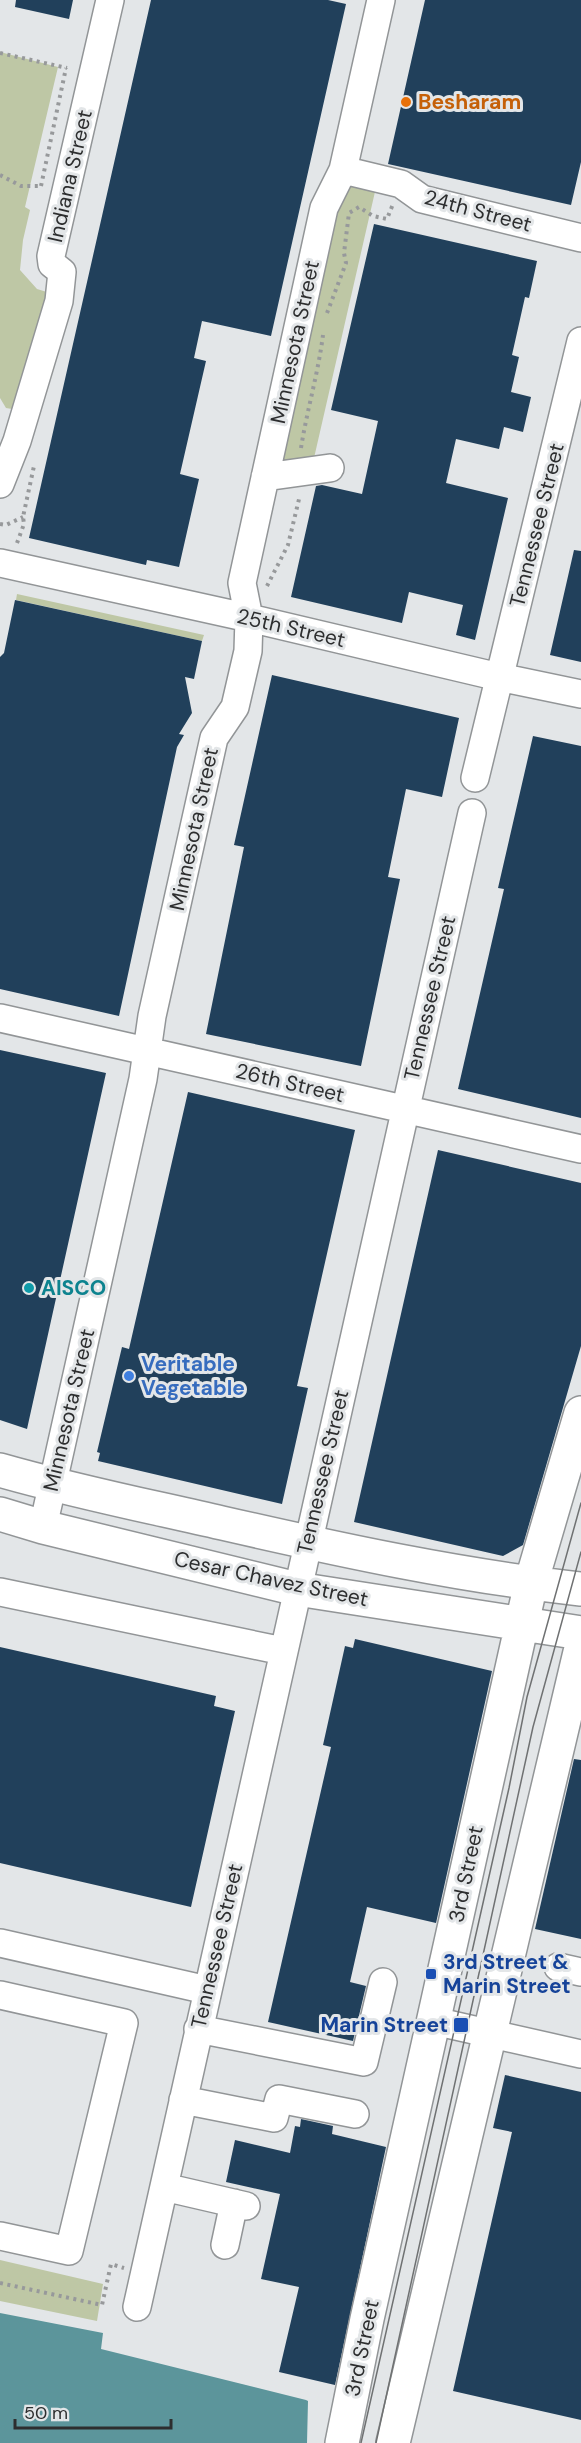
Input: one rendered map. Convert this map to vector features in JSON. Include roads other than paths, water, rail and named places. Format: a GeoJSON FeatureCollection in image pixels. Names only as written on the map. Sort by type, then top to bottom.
{"type":"FeatureCollection","features":[{"type":"Feature","properties":{"kind":"main road","name":"3rd Street"},"geometry":{"type":"LineString","coordinates":[[342,2443],[531,1583],[581,1413]]}},
{"type":"Feature","properties":{"kind":"main road","name":"Cesar Chavez Street"},"geometry":{"type":"LineString","coordinates":[[0,1470],[52,1485],[308,1542],[531,1583],[581,1589]]}},
{"type":"Feature","properties":{"kind":"main road","name":"Cesar Chavez Street"},"geometry":{"type":"LineString","coordinates":[[0,1514],[43,1527],[297,1589],[581,1633]]}},
{"type":"Feature","properties":{"kind":"main road"},"geometry":{"type":"LineString","coordinates":[[393,2443],[581,1648]]}},
{"type":"Feature","properties":{"kind":"street","name":"Indiana Street"},"geometry":{"type":"LineString","coordinates":[[0,484],[17,441],[59,300],[62,272],[52,264],[51,256],[110,0]]}},
{"type":"Feature","properties":{"kind":"street","name":"Minnesota Street"},"geometry":{"type":"LineString","coordinates":[[43,1527],[143,1079],[152,1016],[214,738],[235,707],[248,651],[249,618],[242,583],[324,208],[343,170],[381,0]]}},
{"type":"Feature","properties":{"kind":"street","name":"24th Street"},"geometry":{"type":"LineString","coordinates":[[343,170],[401,184],[422,198],[581,238]]}},
{"type":"Feature","properties":{"kind":"street","name":"Tennessee Street"},"geometry":{"type":"LineString","coordinates":[[475,778],[578,368],[581,341]]}},
{"type":"Feature","properties":{"kind":"street"},"geometry":{"type":"LineString","coordinates":[[265,477],[330,468]]}},
{"type":"Feature","properties":{"kind":"street","name":"25th Street"},"geometry":{"type":"LineString","coordinates":[[0,563],[581,694]]}},
{"type":"Feature","properties":{"kind":"street","name":"Tennessee Street"},"geometry":{"type":"LineString","coordinates":[[137,2307],[472,813]]}},
{"type":"Feature","properties":{"kind":"street","name":"26th Street"},"geometry":{"type":"LineString","coordinates":[[0,1018],[581,1149]]}},
{"type":"Feature","properties":{"kind":"street"},"geometry":{"type":"LineString","coordinates":[[0,1592],[283,1651]]}},
{"type":"Feature","properties":{"kind":"street"},"geometry":{"type":"LineString","coordinates":[[0,1943],[207,1990]]}},
{"type":"Feature","properties":{"kind":"street"},"geometry":{"type":"LineString","coordinates":[[198,2030],[364,2062],[383,1982]]}},
{"type":"Feature","properties":{"kind":"street"},"geometry":{"type":"LineString","coordinates":[[0,1995],[124,2023],[69,2251],[0,2236]]}},
{"type":"Feature","properties":{"kind":"street"},"geometry":{"type":"LineString","coordinates":[[434,2021],[581,2054]]}},
{"type":"Feature","properties":{"kind":"street"},"geometry":{"type":"LineString","coordinates":[[183,2100],[274,2118],[279,2099],[355,2114]]}},
{"type":"Feature","properties":{"kind":"street"},"geometry":{"type":"LineString","coordinates":[[164,2187],[240,2205],[225,2245]]}},
{"type":"Feature","properties":{"kind":"water"},"geometry":{"type":"Polygon","coordinates":[[[0,2313],[103,2333],[101,2349],[306,2400],[308,2401],[307,2443],[0,2443],[0,2313]]]}},
{"type":"Feature","properties":{"kind":"tram line"},"geometry":{"type":"LineString","coordinates":[[361,2443],[509,1788],[527,1697],[581,1503]]}},
{"type":"Feature","properties":{"kind":"tram line"},"geometry":{"type":"LineString","coordinates":[[376,2443],[533,1727],[581,1552]]}},
{"type":"Feature","properties":{"kind":"place","name":"Besharam"},"geometry":{"type":"Point","coordinates":[406,102]}},
{"type":"Feature","properties":{"kind":"place","name":"AISCO"},"geometry":{"type":"Point","coordinates":[29,1288]}},
{"type":"Feature","properties":{"kind":"place","name":"Veritable Vegetable"},"geometry":{"type":"Point","coordinates":[129,1376]}},
{"type":"Feature","properties":{"kind":"place","name":"3rd Street & Marin Street"},"geometry":{"type":"Point","coordinates":[431,1974]}},
{"type":"Feature","properties":{"kind":"place","name":"Marin Street"},"geometry":{"type":"Point","coordinates":[461,2025]}}]}
